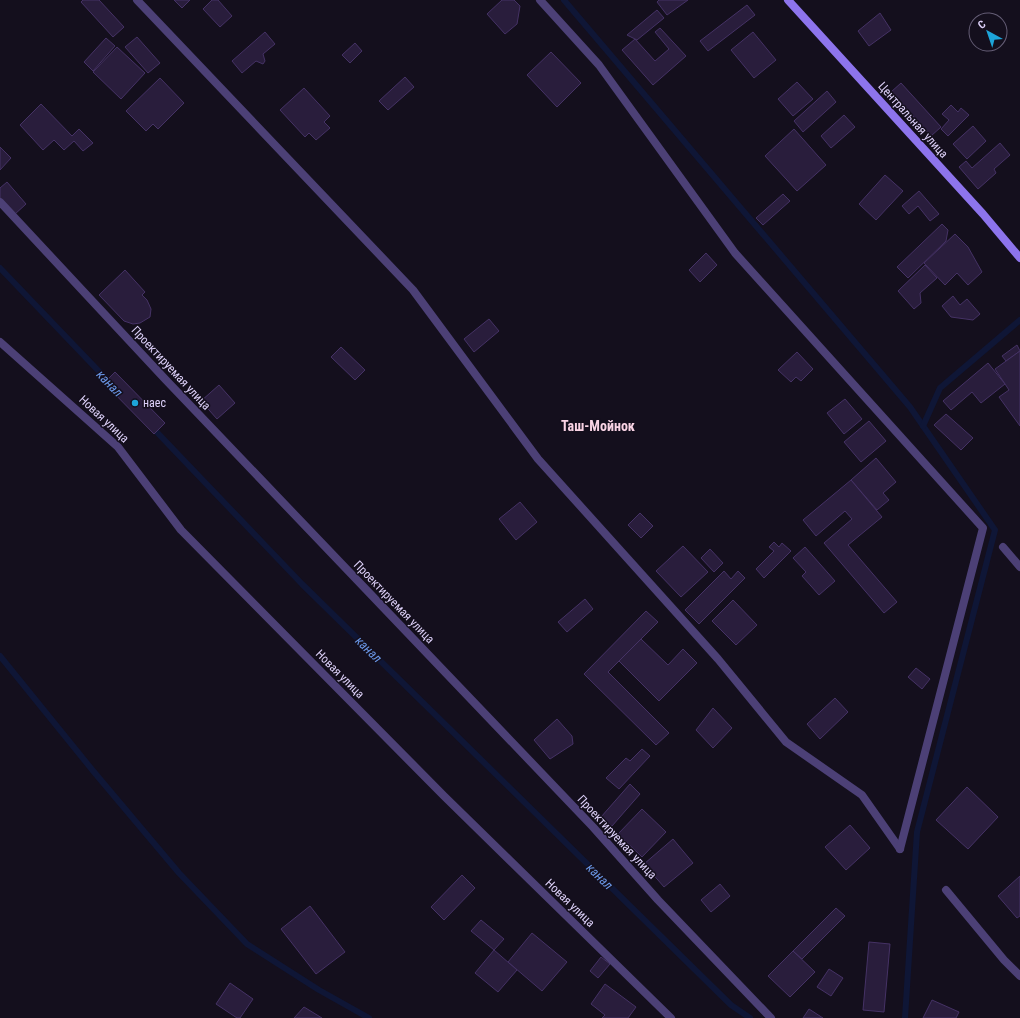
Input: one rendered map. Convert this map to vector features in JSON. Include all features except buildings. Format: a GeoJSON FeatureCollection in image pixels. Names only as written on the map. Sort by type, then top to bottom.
{"type":"FeatureCollection","features":[{"type":"Feature","properties":{"kind":"main road","name":"Центральная улица"},"geometry":{"type":"LineString","coordinates":[[788,0],[1020,258]]}},
{"type":"Feature","properties":{"kind":"street"},"geometry":{"type":"LineString","coordinates":[[137,0],[413,290],[538,459],[718,659],[786,742],[862,794],[900,849],[983,528],[735,254],[599,65],[540,0]]}},
{"type":"Feature","properties":{"kind":"street","name":"Проектируемая улица"},"geometry":{"type":"LineString","coordinates":[[0,202],[164,379],[593,827],[658,900],[771,1018]]}},
{"type":"Feature","properties":{"kind":"street","name":"Новая улица"},"geometry":{"type":"LineString","coordinates":[[0,342],[118,447],[181,530],[444,796],[671,1018]]}},
{"type":"Feature","properties":{"kind":"street"},"geometry":{"type":"LineString","coordinates":[[1003,547],[1020,566]]}},
{"type":"Feature","properties":{"kind":"street"},"geometry":{"type":"LineString","coordinates":[[946,890],[1004,960],[1020,976]]}},
{"type":"Feature","properties":{"kind":"waterway"},"geometry":{"type":"LineString","coordinates":[[564,0],[910,407],[995,530],[917,832],[905,1018]]}},
{"type":"Feature","properties":{"kind":"waterway","name":"канал"},"geometry":{"type":"LineString","coordinates":[[0,268],[113,386]]}},
{"type":"Feature","properties":{"kind":"waterway"},"geometry":{"type":"LineString","coordinates":[[923,426],[940,388],[1020,320]]}},
{"type":"Feature","properties":{"kind":"waterway","name":"канал"},"geometry":{"type":"LineString","coordinates":[[151,426],[302,584],[731,1005],[750,1018]]}},
{"type":"Feature","properties":{"kind":"waterway"},"geometry":{"type":"LineString","coordinates":[[0,656],[94,772],[179,873],[247,944],[319,990],[369,1018]]}},
{"type":"Feature","properties":{"kind":"place","name":"наес"},"geometry":{"type":"Point","coordinates":[135,403]}},
{"type":"Feature","properties":{"kind":"district","name":"Таш-Мойнок"},"geometry":{"type":"Point","coordinates":[598,426]}}]}
